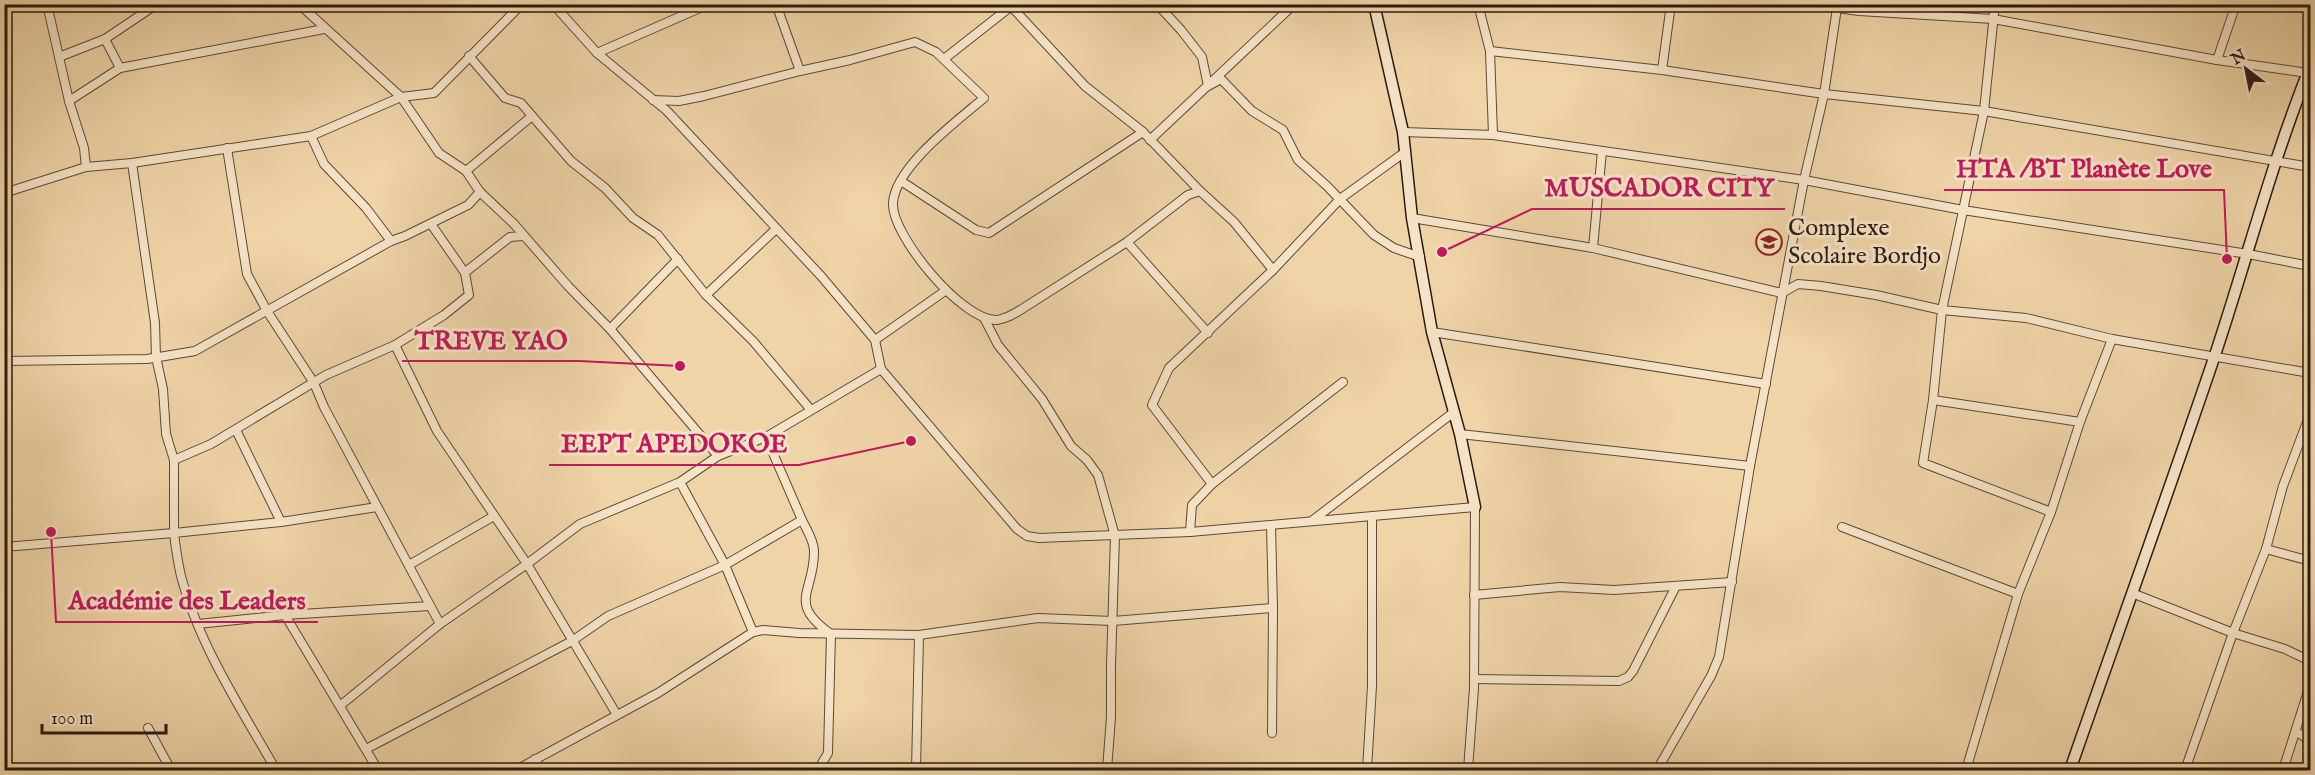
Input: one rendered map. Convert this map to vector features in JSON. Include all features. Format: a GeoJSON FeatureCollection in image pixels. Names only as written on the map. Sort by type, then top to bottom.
{"type":"FeatureCollection","features":[{"type":"Feature","properties":{"kind":"street"},"geometry":{"type":"LineString","coordinates":[[47,4],[69,101],[84,148],[86,167]]}},
{"type":"Feature","properties":{"kind":"street"},"geometry":{"type":"LineString","coordinates":[[59,57],[105,39],[157,4]]}},
{"type":"Feature","properties":{"kind":"street"},"geometry":{"type":"LineString","coordinates":[[299,4],[401,97],[439,153],[466,171],[480,192],[514,224],[610,329],[718,456]]}},
{"type":"Feature","properties":{"kind":"street"},"geometry":{"type":"LineString","coordinates":[[4,193],[86,167],[132,163],[311,136],[401,97],[434,93],[522,4]]}},
{"type":"Feature","properties":{"kind":"street"},"geometry":{"type":"LineString","coordinates":[[553,4],[597,53],[667,111],[821,276],[875,340],[881,369],[1017,529],[1026,536],[1039,538],[1190,532],[1475,507]]}},
{"type":"Feature","properties":{"kind":"street"},"geometry":{"type":"LineString","coordinates":[[597,53],[709,4]]}},
{"type":"Feature","properties":{"kind":"street"},"geometry":{"type":"LineString","coordinates":[[776,4],[800,71]]}},
{"type":"Feature","properties":{"kind":"street"},"geometry":{"type":"LineString","coordinates":[[1157,4],[1202,57],[1208,86]]}},
{"type":"Feature","properties":{"kind":"street"},"geometry":{"type":"LineString","coordinates":[[1374,4],[1403,132],[1412,218],[1432,332],[1460,434],[1475,507],[1474,679],[1468,771]]}},
{"type":"Feature","properties":{"kind":"street"},"geometry":{"type":"LineString","coordinates":[[1478,4],[1490,51],[1493,135]]}},
{"type":"Feature","properties":{"kind":"street"},"geometry":{"type":"LineString","coordinates":[[1662,70],[1671,4]]}},
{"type":"Feature","properties":{"kind":"street"},"geometry":{"type":"LineString","coordinates":[[1808,4],[1993,19],[2217,60],[2309,70],[2276,160],[2215,356],[2070,771]]}},
{"type":"Feature","properties":{"kind":"street"},"geometry":{"type":"LineString","coordinates":[[1995,4],[1984,111],[1942,310],[1933,400],[1923,463],[2051,512]]}},
{"type":"Feature","properties":{"kind":"street"},"geometry":{"type":"LineString","coordinates":[[2217,60],[2236,4]]}},
{"type":"Feature","properties":{"kind":"street"},"geometry":{"type":"LineString","coordinates":[[944,59],[1012,5],[1085,86],[1143,132],[1200,191],[1234,222],[1274,270]]}},
{"type":"Feature","properties":{"kind":"street"},"geometry":{"type":"LineString","coordinates":[[1150,140],[1289,6]]}},
{"type":"Feature","properties":{"kind":"street"},"geometry":{"type":"LineString","coordinates":[[1656,771],[1716,666],[1782,293],[1804,180],[1824,94],[1837,8]]}},
{"type":"Feature","properties":{"kind":"street"},"geometry":{"type":"LineString","coordinates":[[69,101],[120,68],[324,29]]}},
{"type":"Feature","properties":{"kind":"street"},"geometry":{"type":"LineString","coordinates":[[105,39],[120,68]]}},
{"type":"Feature","properties":{"kind":"street"},"geometry":{"type":"LineString","coordinates":[[653,100],[679,100],[850,60],[915,42],[931,48],[984,98],[910,165],[893,203],[896,219],[906,240],[945,291],[984,318],[996,320],[1008,317],[1126,242],[1188,195],[1200,191]]}},
{"type":"Feature","properties":{"kind":"street"},"geometry":{"type":"LineString","coordinates":[[1490,51],[1662,70],[1824,94],[1984,111],[2310,167]]}},
{"type":"Feature","properties":{"kind":"street"},"geometry":{"type":"LineString","coordinates":[[469,56],[505,98],[521,103],[571,161],[605,188],[633,218],[658,235],[706,295],[753,341],[811,410]]}},
{"type":"Feature","properties":{"kind":"street"},"geometry":{"type":"LineString","coordinates":[[1208,86],[1221,79],[1252,111],[1283,130],[1298,160],[1340,199],[1374,236],[1394,248],[1420,257]]}},
{"type":"Feature","properties":{"kind":"street"},"geometry":{"type":"LineString","coordinates":[[466,171],[532,116]]}},
{"type":"Feature","properties":{"kind":"street"},"geometry":{"type":"LineString","coordinates":[[901,181],[976,230],[989,233],[1143,132]]}},
{"type":"Feature","properties":{"kind":"street"},"geometry":{"type":"LineString","coordinates":[[1403,132],[1493,135],[1804,180],[1963,210],[2248,254],[2310,266]]}},
{"type":"Feature","properties":{"kind":"street"},"geometry":{"type":"LineString","coordinates":[[311,136],[324,164],[366,208],[391,241]]}},
{"type":"Feature","properties":{"kind":"street"},"geometry":{"type":"LineString","coordinates":[[227,148],[247,274],[267,311],[314,382],[324,407],[376,507],[440,624]]}},
{"type":"Feature","properties":{"kind":"street"},"geometry":{"type":"LineString","coordinates":[[1593,248],[1602,151]]}},
{"type":"Feature","properties":{"kind":"street"},"geometry":{"type":"LineString","coordinates":[[1212,484],[1152,405],[1169,368],[1274,270],[1340,199],[1406,152]]}},
{"type":"Feature","properties":{"kind":"street"},"geometry":{"type":"LineString","coordinates":[[132,163],[155,323],[156,357],[163,389],[166,434],[174,460],[174,533],[183,584],[198,624],[242,711],[276,771]]}},
{"type":"Feature","properties":{"kind":"street"},"geometry":{"type":"LineString","coordinates":[[4,361],[147,359],[195,351],[391,241],[468,205],[480,192]]}},
{"type":"Feature","properties":{"kind":"street"},"geometry":{"type":"LineString","coordinates":[[1412,218],[1593,248],[1782,293],[1798,284],[1821,286],[1876,295],[1942,310],[2026,318],[2112,339],[2310,373]]}},
{"type":"Feature","properties":{"kind":"street"},"geometry":{"type":"LineString","coordinates":[[174,460],[204,448],[314,382],[395,345],[444,315],[466,298],[469,290],[465,273],[431,224]]}},
{"type":"Feature","properties":{"kind":"street"},"geometry":{"type":"LineString","coordinates":[[706,295],[776,229]]}},
{"type":"Feature","properties":{"kind":"street"},"geometry":{"type":"LineString","coordinates":[[465,273],[510,237],[523,236]]}},
{"type":"Feature","properties":{"kind":"street"},"geometry":{"type":"LineString","coordinates":[[1126,242],[1208,333]]}},
{"type":"Feature","properties":{"kind":"street"},"geometry":{"type":"LineString","coordinates":[[610,329],[678,259]]}},
{"type":"Feature","properties":{"kind":"street"},"geometry":{"type":"LineString","coordinates":[[875,340],[945,291]]}},
{"type":"Feature","properties":{"kind":"street"},"geometry":{"type":"LineString","coordinates":[[984,318],[999,345],[1042,399],[1071,446],[1087,460],[1098,475],[1115,536],[1111,717],[1107,771]]}},
{"type":"Feature","properties":{"kind":"street"},"geometry":{"type":"LineString","coordinates":[[1432,332],[1766,384]]}},
{"type":"Feature","properties":{"kind":"street"},"geometry":{"type":"LineString","coordinates":[[1966,771],[2018,594],[2051,512],[2080,422],[2112,339]]}},
{"type":"Feature","properties":{"kind":"street"},"geometry":{"type":"LineString","coordinates":[[395,345],[437,431],[527,564],[617,716]]}},
{"type":"Feature","properties":{"kind":"street"},"geometry":{"type":"LineString","coordinates":[[341,705],[440,624],[580,524],[680,482],[718,456],[766,437],[881,369]]}},
{"type":"Feature","properties":{"kind":"street"},"geometry":{"type":"LineString","coordinates":[[1190,532],[1192,505],[1212,484],[1344,382]]}},
{"type":"Feature","properties":{"kind":"street"},"geometry":{"type":"LineString","coordinates":[[1933,400],[2080,422]]}},
{"type":"Feature","properties":{"kind":"street"},"geometry":{"type":"LineString","coordinates":[[1312,521],[1454,412]]}},
{"type":"Feature","properties":{"kind":"street"},"geometry":{"type":"LineString","coordinates":[[2185,771],[2233,633],[2266,549],[2283,486],[2310,414]]}},
{"type":"Feature","properties":{"kind":"street"},"geometry":{"type":"LineString","coordinates":[[236,430],[281,522]]}},
{"type":"Feature","properties":{"kind":"street"},"geometry":{"type":"LineString","coordinates":[[1460,434],[1750,466]]}},
{"type":"Feature","properties":{"kind":"street"},"geometry":{"type":"LineString","coordinates":[[766,437],[814,550],[805,595],[806,606],[816,623],[831,634]]}},
{"type":"Feature","properties":{"kind":"street"},"geometry":{"type":"LineString","coordinates":[[680,482],[725,565],[753,632]]}},
{"type":"Feature","properties":{"kind":"street"},"geometry":{"type":"LineString","coordinates":[[4,547],[281,522],[376,507]]}},
{"type":"Feature","properties":{"kind":"street"},"geometry":{"type":"LineString","coordinates":[[409,565],[494,516]]}},
{"type":"Feature","properties":{"kind":"street"},"geometry":{"type":"LineString","coordinates":[[1367,771],[1372,686],[1372,517]]}},
{"type":"Feature","properties":{"kind":"street"},"geometry":{"type":"LineString","coordinates":[[366,750],[572,641],[608,616],[725,565],[802,520]]}},
{"type":"Feature","properties":{"kind":"street"},"geometry":{"type":"LineString","coordinates":[[1271,525],[1272,733]]}},
{"type":"Feature","properties":{"kind":"street"},"geometry":{"type":"LineString","coordinates":[[1842,527],[2018,594]]}},
{"type":"Feature","properties":{"kind":"street"},"geometry":{"type":"LineString","coordinates":[[2266,549],[2310,561]]}},
{"type":"Feature","properties":{"kind":"street"},"geometry":{"type":"LineString","coordinates":[[1474,595],[1560,587],[1614,590],[1732,582]]}},
{"type":"Feature","properties":{"kind":"street"},"geometry":{"type":"LineString","coordinates":[[1474,679],[1623,680],[1633,671],[1676,586]]}},
{"type":"Feature","properties":{"kind":"street"},"geometry":{"type":"LineString","coordinates":[[2132,593],[2233,633],[2285,649],[2310,661]]}},
{"type":"Feature","properties":{"kind":"street"},"geometry":{"type":"LineString","coordinates":[[198,624],[285,615],[430,606]]}},
{"type":"Feature","properties":{"kind":"street"},"geometry":{"type":"LineString","coordinates":[[516,771],[702,667],[753,632],[764,630],[831,634],[919,635],[1038,618],[1113,621],[1273,608]]}},
{"type":"Feature","properties":{"kind":"street"},"geometry":{"type":"LineString","coordinates":[[285,615],[341,705],[378,771]]}},
{"type":"Feature","properties":{"kind":"street"},"geometry":{"type":"LineString","coordinates":[[818,771],[828,753],[831,634]]}},
{"type":"Feature","properties":{"kind":"street"},"geometry":{"type":"LineString","coordinates":[[916,771],[919,635]]}},
{"type":"Feature","properties":{"kind":"street"},"geometry":{"type":"LineString","coordinates":[[2283,771],[2310,685]]}},
{"type":"Feature","properties":{"kind":"street"},"geometry":{"type":"LineString","coordinates":[[148,728],[171,771]]}},
{"type":"Feature","properties":{"kind":"street"},"geometry":{"type":"LineString","coordinates":[[2297,732],[2310,741]]}},
{"type":"Feature","properties":{"kind":"street"},"geometry":{"type":"LineString","coordinates":[[535,759],[541,771]]}},
{"type":"Feature","properties":{"kind":"place","name":"Complexe Scolaire Bordjo"},"geometry":{"type":"Point","coordinates":[1769,242]}},
{"type":"Feature","properties":{"kind":"place","name":"MUSCADOR CITY"},"geometry":{"type":"Point","coordinates":[1442,252]}},
{"type":"Feature","properties":{"kind":"place","name":"HTA /BT Planète Love"},"geometry":{"type":"Point","coordinates":[2227,259]}},
{"type":"Feature","properties":{"kind":"place","name":"TREVE YAO"},"geometry":{"type":"Point","coordinates":[680,366]}},
{"type":"Feature","properties":{"kind":"place","name":"EEPT APEDOKOE"},"geometry":{"type":"Point","coordinates":[911,441]}},
{"type":"Feature","properties":{"kind":"place","name":"Académie des Leaders"},"geometry":{"type":"Point","coordinates":[51,532]}}]}
